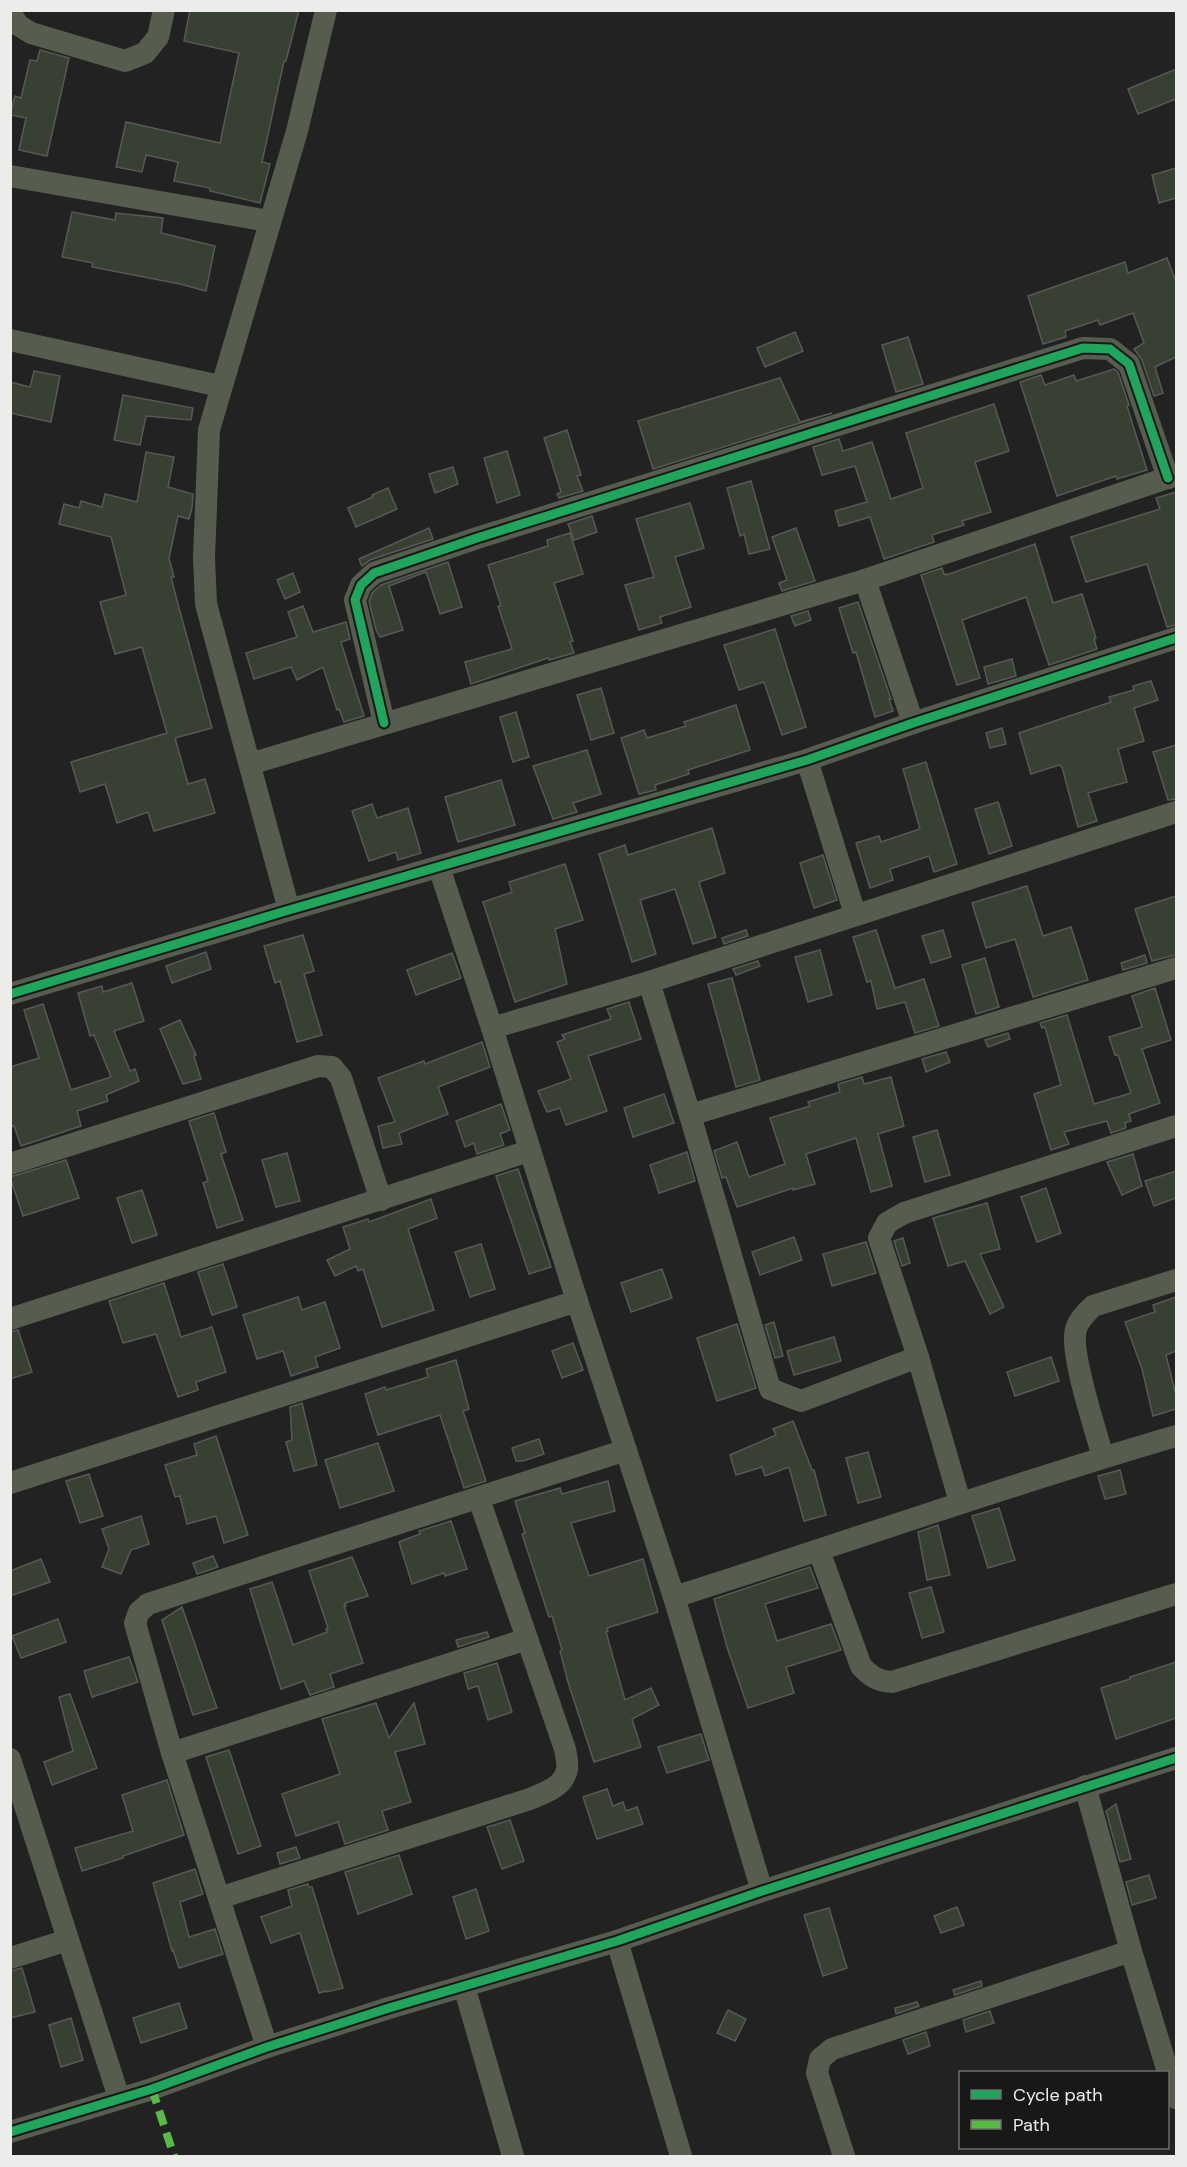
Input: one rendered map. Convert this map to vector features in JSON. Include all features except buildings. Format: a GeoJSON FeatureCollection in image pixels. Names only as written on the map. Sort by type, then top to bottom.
{"type":"FeatureCollection","features":[{"type":"Feature","properties":{"kind":"street"},"geometry":{"type":"LineString","coordinates":[[11,12],[18,25],[31,33],[125,60],[145,53],[158,37],[164,10]]}},
{"type":"Feature","properties":{"kind":"street"},"geometry":{"type":"LineString","coordinates":[[289,910],[206,604],[204,558],[209,430],[220,386],[297,130],[326,10]]}},
{"type":"Feature","properties":{"kind":"street"},"geometry":{"type":"LineString","coordinates":[[10,176],[269,222]]}},
{"type":"Feature","properties":{"kind":"street"},"geometry":{"type":"LineString","coordinates":[[10,340],[220,386]]}},
{"type":"Feature","properties":{"kind":"street"},"geometry":{"type":"LineString","coordinates":[[250,764],[865,580],[1172,476],[1129,364],[1110,349],[1083,348],[477,538],[374,573],[361,585],[355,600],[384,723]]}},
{"type":"Feature","properties":{"kind":"street"},"geometry":{"type":"LineString","coordinates":[[865,580],[914,723]]}},
{"type":"Feature","properties":{"kind":"street"},"geometry":{"type":"LineString","coordinates":[[10,994],[289,910],[807,760],[1176,638]]}},
{"type":"Feature","properties":{"kind":"street"},"geometry":{"type":"LineString","coordinates":[[807,760],[855,914]]}},
{"type":"Feature","properties":{"kind":"street"},"geometry":{"type":"LineString","coordinates":[[492,1029],[649,982],[1176,812]]}},
{"type":"Feature","properties":{"kind":"street"},"geometry":{"type":"LineString","coordinates":[[439,867],[674,1597],[762,1891]]}},
{"type":"Feature","properties":{"kind":"street"},"geometry":{"type":"LineString","coordinates":[[690,1115],[1176,968]]}},
{"type":"Feature","properties":{"kind":"street"},"geometry":{"type":"LineString","coordinates":[[649,982],[770,1389],[801,1401],[918,1357]]}},
{"type":"Feature","properties":{"kind":"street"},"geometry":{"type":"LineString","coordinates":[[10,1164],[318,1066],[332,1067],[341,1078],[381,1200]]}},
{"type":"Feature","properties":{"kind":"street"},"geometry":{"type":"LineString","coordinates":[[960,1502],[918,1357],[879,1238],[887,1223],[904,1213],[1176,1126]]}},
{"type":"Feature","properties":{"kind":"street"},"geometry":{"type":"LineString","coordinates":[[10,1319],[529,1151]]}},
{"type":"Feature","properties":{"kind":"street"},"geometry":{"type":"LineString","coordinates":[[1103,1457],[1077,1362],[1076,1330],[1083,1315],[1093,1306],[1176,1280]]}},
{"type":"Feature","properties":{"kind":"street"},"geometry":{"type":"LineString","coordinates":[[12,1475],[577,1301]]}},
{"type":"Feature","properties":{"kind":"street"},"geometry":{"type":"LineString","coordinates":[[674,1597],[819,1551],[960,1502],[1176,1436]]}},
{"type":"Feature","properties":{"kind":"street"},"geometry":{"type":"LineString","coordinates":[[267,2047],[172,1753],[135,1623],[139,1612],[148,1604],[626,1450]]}},
{"type":"Feature","properties":{"kind":"street"},"geometry":{"type":"LineString","coordinates":[[219,1898],[530,1799],[561,1783],[567,1769],[565,1749],[479,1499]]}},
{"type":"Feature","properties":{"kind":"street"},"geometry":{"type":"LineString","coordinates":[[819,1551],[861,1666],[870,1676],[880,1681],[892,1682],[1176,1594]]}},
{"type":"Feature","properties":{"kind":"street"},"geometry":{"type":"LineString","coordinates":[[172,1753],[527,1639]]}},
{"type":"Feature","properties":{"kind":"street"},"geometry":{"type":"LineString","coordinates":[[10,2132],[152,2089],[267,2047],[617,1941],[762,1891],[1176,1758]]}},
{"type":"Feature","properties":{"kind":"street"},"geometry":{"type":"LineString","coordinates":[[10,1759],[119,2098]]}},
{"type":"Feature","properties":{"kind":"street"},"geometry":{"type":"LineString","coordinates":[[1085,1786],[1131,1951],[1168,2071]]}},
{"type":"Feature","properties":{"kind":"street"},"geometry":{"type":"LineString","coordinates":[[10,1958],[68,1940]]}},
{"type":"Feature","properties":{"kind":"street"},"geometry":{"type":"LineString","coordinates":[[617,1941],[681,2157]]}},
{"type":"Feature","properties":{"kind":"street"},"geometry":{"type":"LineString","coordinates":[[844,2157],[817,2073],[820,2059],[832,2049],[1131,1951]]}},
{"type":"Feature","properties":{"kind":"street"},"geometry":{"type":"LineString","coordinates":[[464,1986],[509,2155]]}},
{"type":"Feature","properties":{"kind":"street"},"geometry":{"type":"LineString","coordinates":[[1169,2075],[1176,2098]]}},
{"type":"Feature","properties":{"kind":"marked path"},"geometry":{"type":"LineString","coordinates":[[152,2089],[174,2156]]}},
{"type":"Feature","properties":{"kind":"cycle path"},"geometry":{"type":"LineString","coordinates":[[384,723],[355,600],[361,585],[374,573],[477,538],[1083,348],[1110,349],[1129,364],[1168,478]]}},
{"type":"Feature","properties":{"kind":"cycle path"},"geometry":{"type":"LineString","coordinates":[[10,994],[289,910],[807,760],[913,723],[1176,638]]}},
{"type":"Feature","properties":{"kind":"cycle path"},"geometry":{"type":"LineString","coordinates":[[10,2132],[152,2089],[267,2047],[389,2008],[617,1941],[762,1891],[1176,1758]]}}]}
